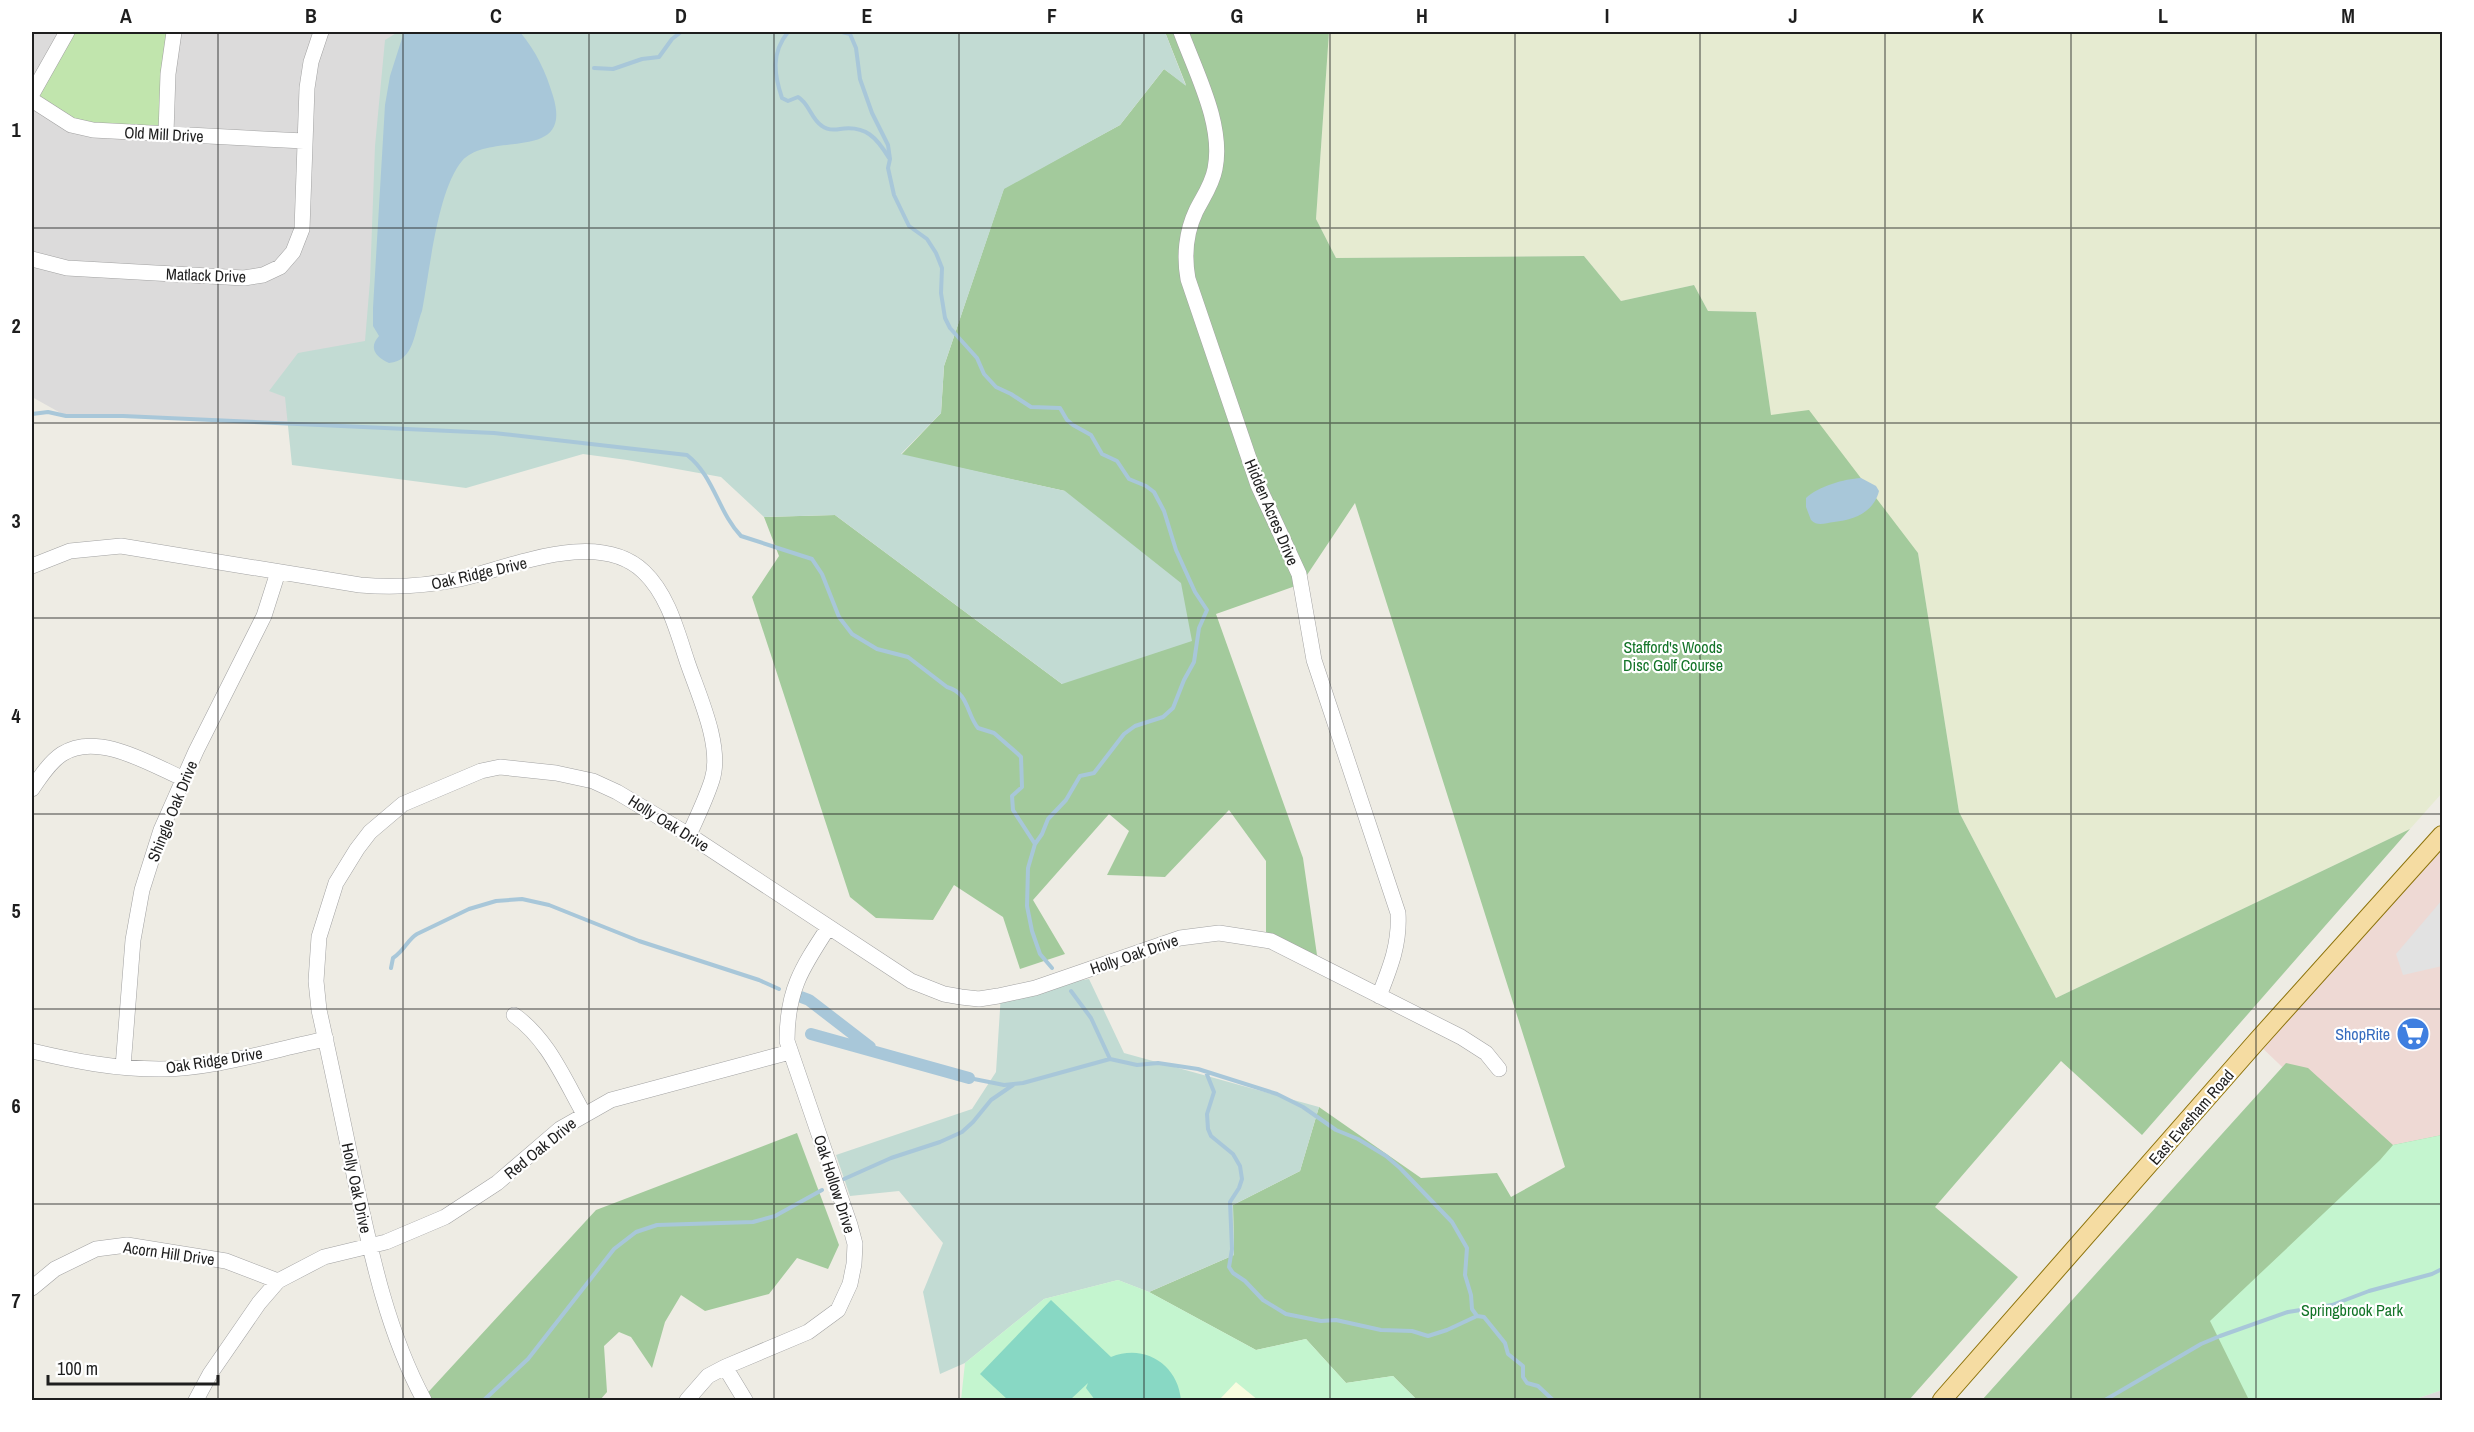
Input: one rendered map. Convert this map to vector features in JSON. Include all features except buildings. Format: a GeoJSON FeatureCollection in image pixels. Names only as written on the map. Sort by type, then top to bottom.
{"type":"FeatureCollection","features":[{"type":"Feature","properties":{"kind":"main road","name":"East Evesham Road"},"geometry":{"type":"LineString","coordinates":[[1942,1401],[2256,1042],[2442,835]]}},
{"type":"Feature","properties":{"kind":"street"},"geometry":{"type":"LineString","coordinates":[[32,94],[67,32]]}},
{"type":"Feature","properties":{"kind":"street"},"geometry":{"type":"LineString","coordinates":[[166,133],[168,74],[174,32]]}},
{"type":"Feature","properties":{"kind":"street","name":"Matlack Drive"},"geometry":{"type":"LineString","coordinates":[[32,259],[67,268],[244,278],[263,275],[280,267],[293,252],[302,229],[304,141],[311,62],[321,32]]}},
{"type":"Feature","properties":{"kind":"street","name":"Hidden Acres Drive"},"geometry":{"type":"LineString","coordinates":[[1181,32],[1213,118],[1217,152],[1211,183],[1195,214],[1189,234],[1186,265],[1188,279],[1258,485],[1299,574],[1314,660],[1398,914],[1399,934],[1396,950],[1379,996]]}},
{"type":"Feature","properties":{"kind":"street","name":"Old Mill Drive"},"geometry":{"type":"LineString","coordinates":[[32,100],[71,125],[93,130],[304,141]]}},
{"type":"Feature","properties":{"kind":"street","name":"Oak Ridge Drive"},"geometry":{"type":"LineString","coordinates":[[32,566],[70,551],[121,546],[388,588],[459,579],[566,552],[607,553],[628,560],[644,572],[662,596],[672,617],[711,734],[715,760],[713,779],[689,835]]}},
{"type":"Feature","properties":{"kind":"street","name":"Shingle Oak Drive"},"geometry":{"type":"LineString","coordinates":[[123,1067],[133,940],[142,890],[161,830],[264,616],[278,572]]}},
{"type":"Feature","properties":{"kind":"street"},"geometry":{"type":"LineString","coordinates":[[32,789],[61,754],[90,745],[133,756],[184,779]]}},
{"type":"Feature","properties":{"kind":"street","name":"Holly Oak Drive"},"geometry":{"type":"LineString","coordinates":[[424,1401],[411,1376],[386,1310],[369,1246],[316,981],[319,937],[336,883],[370,832],[410,800],[481,771],[500,767],[528,769],[593,781],[617,792],[689,835],[911,981],[944,994],[979,999],[1035,988],[1180,938],[1219,933],[1271,941],[1461,1037],[1486,1053],[1499,1069]]}},
{"type":"Feature","properties":{"kind":"street","name":"Oak Hollow Drive"},"geometry":{"type":"LineString","coordinates":[[687,1401],[708,1376],[725,1366],[808,1332],[838,1310],[850,1284],[855,1244],[787,1041],[787,1017],[801,968],[828,928]]}},
{"type":"Feature","properties":{"kind":"street"},"geometry":{"type":"LineString","coordinates":[[514,1015],[530,1027],[545,1045],[584,1114]]}},
{"type":"Feature","properties":{"kind":"street","name":"Oak Ridge Drive"},"geometry":{"type":"LineString","coordinates":[[32,1051],[80,1063],[159,1069],[187,1067],[326,1039]]}},
{"type":"Feature","properties":{"kind":"street","name":"Red Oak Drive"},"geometry":{"type":"LineString","coordinates":[[196,1401],[210,1374],[258,1302],[278,1281],[324,1257],[414,1232],[454,1212],[497,1183],[560,1130],[611,1100],[638,1091],[790,1053]]}},
{"type":"Feature","properties":{"kind":"street","name":"Acorn Hill Drive"},"geometry":{"type":"LineString","coordinates":[[32,1288],[55,1269],[96,1249],[127,1245],[226,1261],[278,1281]]}},
{"type":"Feature","properties":{"kind":"street"},"geometry":{"type":"LineString","coordinates":[[725,1366],[746,1401]]}},
{"type":"Feature","properties":{"kind":"shaded area"},"geometry":{"type":"Polygon","coordinates":[[[32,32],[665,32],[382,426],[123,416],[66,416],[32,397],[32,32]]]}},
{"type":"Feature","properties":{"kind":"shaded area"},"geometry":{"type":"Polygon","coordinates":[[[398,32],[1165,32],[1186,86],[1164,69],[1120,125],[1004,189],[944,366],[941,413],[901,454],[1065,491],[1181,583],[1192,641],[1062,684],[835,515],[764,517],[721,477],[583,454],[466,488],[292,465],[285,397],[269,391],[298,353],[365,341],[370,281],[375,146],[385,40],[398,32]]]}},
{"type":"Feature","properties":{"kind":"shaded area"},"geometry":{"type":"Polygon","coordinates":[[[404,32],[520,32],[544,70],[553,96],[556,117],[551,130],[541,138],[475,152],[462,161],[453,174],[440,211],[422,311],[412,344],[404,357],[389,363],[375,352],[374,344],[379,336],[373,326],[373,308],[385,105],[390,76],[404,32]]]}},
{"type":"Feature","properties":{"kind":"shaded area"},"geometry":{"type":"Polygon","coordinates":[[[1329,32],[2442,32],[2442,793],[2410,829],[2056,998],[1959,812],[1918,553],[1771,416],[1756,312],[1708,311],[1694,285],[1621,301],[1584,256],[1336,258],[1316,219],[1329,32]]]}},
{"type":"Feature","properties":{"kind":"shaded area"},"geometry":{"type":"Polygon","coordinates":[[[1861,478],[1876,486],[1879,491],[1868,510],[1856,517],[1841,521],[1819,524],[1811,520],[1806,507],[1806,498],[1832,484],[1861,478]]]}},
{"type":"Feature","properties":{"kind":"shaded area"},"geometry":{"type":"Polygon","coordinates":[[[2442,835],[2442,1135],[2393,1145],[2380,1160],[2256,1042],[2442,835]]]}},
{"type":"Feature","properties":{"kind":"shaded area"},"geometry":{"type":"Polygon","coordinates":[[[2442,900],[2442,966],[2403,975],[2396,954],[2442,900]]]}},
{"type":"Feature","properties":{"kind":"shaded area"},"geometry":{"type":"Polygon","coordinates":[[[1089,979],[1124,1053],[1319,1107],[1300,1171],[1233,1205],[1234,1255],[1149,1292],[1118,1280],[1044,1299],[965,1363],[940,1374],[923,1292],[943,1243],[899,1191],[850,1196],[836,1155],[972,1109],[996,1072],[1001,994],[1089,979]]]}},
{"type":"Feature","properties":{"kind":"shaded area"},"geometry":{"type":"Polygon","coordinates":[[[1236,1382],[1258,1400],[1219,1400],[1236,1382]]]}},
{"type":"Feature","properties":{"kind":"shaded area"},"geometry":{"type":"Polygon","coordinates":[[[2442,1390],[2442,1400],[2413,1400],[2442,1390]]]}},
{"type":"Feature","properties":{"kind":"green space"},"geometry":{"type":"Polygon","coordinates":[[[67,32],[174,32],[166,133],[93,130],[32,94],[67,32]]]}},
{"type":"Feature","properties":{"kind":"green space","name":"Stafford's Woods Disc Golf Course"},"geometry":{"type":"Polygon","coordinates":[[[1165,32],[1329,32],[1316,219],[1336,258],[1584,256],[1621,301],[1694,285],[1708,311],[1756,312],[1771,415],[1809,410],[1918,553],[1959,812],[2056,998],[2410,829],[2142,1135],[2061,1061],[1935,1207],[2018,1277],[1909,1400],[1417,1400],[1393,1376],[1346,1383],[1306,1339],[1256,1350],[1149,1292],[1234,1255],[1233,1205],[1300,1171],[1319,1107],[1421,1178],[1497,1173],[1511,1197],[1565,1167],[1355,503],[1301,584],[1216,614],[1303,858],[1318,962],[1266,943],[1266,861],[1229,810],[1165,877],[1107,875],[1129,831],[1109,814],[1033,900],[1065,954],[1020,969],[1003,917],[954,885],[933,920],[876,918],[850,897],[752,597],[779,556],[764,517],[835,515],[1062,684],[1065,491],[901,455],[941,413],[944,366],[1004,188],[1120,125],[1164,69],[1186,85],[1165,32]]]}},
{"type":"Feature","properties":{"kind":"green space"},"geometry":{"type":"Polygon","coordinates":[[[2286,1063],[2308,1068],[2393,1145],[2442,1135],[2268,1400],[1982,1400],[2286,1063]]]}},
{"type":"Feature","properties":{"kind":"green space"},"geometry":{"type":"Polygon","coordinates":[[[797,1133],[839,1245],[828,1269],[797,1258],[769,1294],[705,1311],[681,1295],[665,1322],[652,1368],[631,1337],[619,1332],[604,1346],[607,1392],[600,1400],[421,1400],[596,1210],[797,1133]]]}},
{"type":"Feature","properties":{"kind":"green space","name":"Springbrook Park"},"geometry":{"type":"Polygon","coordinates":[[[2442,1135],[2442,1390],[2413,1400],[2249,1400],[2210,1321],[2393,1145],[2442,1135]]]}},
{"type":"Feature","properties":{"kind":"green space"},"geometry":{"type":"Polygon","coordinates":[[[1118,1280],[1149,1292],[1256,1350],[1306,1339],[1346,1383],[1393,1376],[1417,1400],[1258,1400],[1236,1382],[1219,1400],[961,1400],[965,1363],[1044,1299],[1118,1280]]]}},
{"type":"Feature","properties":{"kind":"green space"},"geometry":{"type":"Polygon","coordinates":[[[1051,1300],[1111,1357],[1124,1353],[1136,1353],[1158,1360],[1174,1377],[1181,1400],[1095,1400],[1086,1388],[1088,1383],[1070,1400],[1008,1400],[980,1374],[1051,1300]]]}},
{"type":"Feature","properties":{"kind":"waterway"},"geometry":{"type":"LineString","coordinates":[[594,68],[613,69],[642,59],[659,57],[672,39],[681,32]]}},
{"type":"Feature","properties":{"kind":"waterway"},"geometry":{"type":"LineString","coordinates":[[788,32],[779,48],[776,64],[777,81],[782,98],[788,101],[798,97],[805,103],[818,123],[826,128],[857,129],[870,134],[889,158]]}},
{"type":"Feature","properties":{"kind":"waterway"},"geometry":{"type":"LineString","coordinates":[[842,32],[850,34],[856,48],[860,79],[872,113],[888,145],[890,159],[888,168],[894,195],[909,226],[927,239],[942,268],[941,293],[945,318],[950,328],[977,358],[984,374],[996,387],[1031,407],[1060,408],[1067,420],[1091,435],[1102,454],[1117,461],[1129,479],[1154,492],[1164,511],[1176,550],[1195,592],[1207,610],[1199,628],[1194,662],[1173,708],[1163,717],[1135,726],[1124,734],[1094,773],[1080,776],[1066,800],[1048,819],[1035,844],[1028,868],[1027,906],[1040,954],[1052,968]]}},
{"type":"Feature","properties":{"kind":"waterway"},"geometry":{"type":"LineString","coordinates":[[32,414],[48,412],[66,416],[123,416],[494,433],[687,455],[704,473],[727,516],[741,536],[812,559],[822,574],[839,617],[852,634],[877,649],[908,657],[954,690],[963,699],[978,728],[994,733],[1021,757],[1022,787],[1012,796],[1013,810],[1035,844]]}},
{"type":"Feature","properties":{"kind":"waterway"},"geometry":{"type":"LineString","coordinates":[[391,968],[393,958],[417,934],[469,909],[496,901],[522,899],[549,905],[639,941],[759,980],[779,989]]}},
{"type":"Feature","properties":{"kind":"waterway"},"geometry":{"type":"LineString","coordinates":[[1071,991],[1091,1018],[1110,1059]]}},
{"type":"Feature","properties":{"kind":"waterway"},"geometry":{"type":"LineString","coordinates":[[801,997],[809,1000],[870,1047]]}},
{"type":"Feature","properties":{"kind":"waterway"},"geometry":{"type":"LineString","coordinates":[[811,1034],[969,1078]]}},
{"type":"Feature","properties":{"kind":"waterway"},"geometry":{"type":"LineString","coordinates":[[969,1078],[1004,1085],[1023,1083],[1110,1059],[1137,1065],[1158,1063],[1198,1069],[1277,1094],[1303,1107],[1336,1130],[1358,1139],[1386,1156],[1452,1222],[1467,1248],[1465,1275],[1471,1295],[1472,1309],[1477,1316]]}},
{"type":"Feature","properties":{"kind":"waterway"},"geometry":{"type":"LineString","coordinates":[[1206,1072],[1214,1092],[1207,1114],[1208,1129],[1211,1136],[1233,1154],[1240,1166],[1242,1179],[1230,1202],[1232,1249],[1229,1267],[1233,1273],[1245,1281],[1263,1300],[1286,1314],[1321,1321],[1336,1320],[1381,1330],[1412,1331],[1428,1336],[1477,1316],[1484,1317],[1505,1343],[1508,1354],[1523,1366],[1523,1377],[1527,1383],[1538,1386],[1553,1400]]}},
{"type":"Feature","properties":{"kind":"waterway"},"geometry":{"type":"LineString","coordinates":[[844,1179],[891,1158],[940,1142],[962,1132],[991,1100],[1013,1085]]}},
{"type":"Feature","properties":{"kind":"waterway"},"geometry":{"type":"LineString","coordinates":[[484,1400],[528,1359],[614,1249],[636,1232],[657,1225],[753,1222],[775,1216],[822,1190]]}},
{"type":"Feature","properties":{"kind":"waterway"},"geometry":{"type":"LineString","coordinates":[[2105,1400],[2201,1344],[2220,1336],[2288,1312],[2332,1305],[2442,1269]]}},
{"type":"Feature","properties":{"kind":"place","name":"ShopRite"},"geometry":{"type":"Point","coordinates":[2413,1034]}}]}
